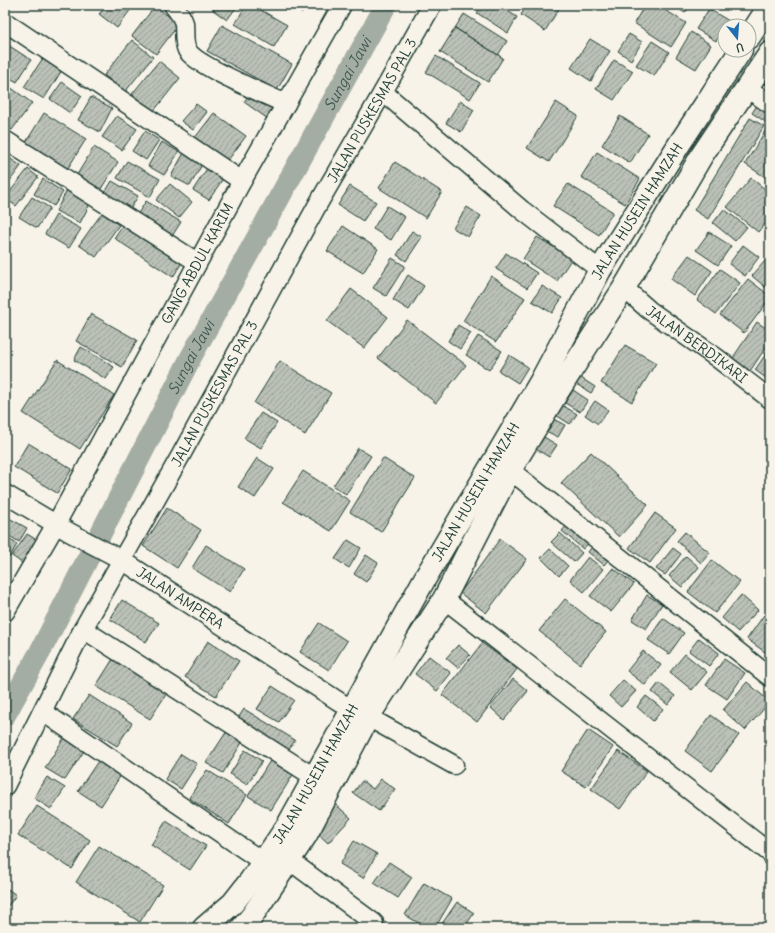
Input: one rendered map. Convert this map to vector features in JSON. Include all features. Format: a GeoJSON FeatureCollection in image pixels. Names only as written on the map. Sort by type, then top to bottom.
{"type":"FeatureCollection","features":[{"type":"Feature","properties":{"kind":"street"},"geometry":{"type":"LineString","coordinates":[[173,5],[184,22],[184,40],[187,51],[205,66],[286,104]]}},
{"type":"Feature","properties":{"kind":"street","name":"GANG ABDUL KARIM"},"geometry":{"type":"LineString","coordinates":[[5,612],[62,528],[197,262],[342,5]]}},
{"type":"Feature","properties":{"kind":"street","name":"JALAN PUSKESMAS PAL 3"},"geometry":{"type":"LineString","coordinates":[[5,786],[83,629],[318,204],[384,92],[432,5]]}},
{"type":"Feature","properties":{"kind":"street"},"geometry":{"type":"LineString","coordinates":[[757,25],[770,5]]}},
{"type":"Feature","properties":{"kind":"street"},"geometry":{"type":"LineString","coordinates":[[5,22],[242,181]]}},
{"type":"Feature","properties":{"kind":"street","name":"JALAN HUSEIN HAMZAH"},"geometry":{"type":"LineString","coordinates":[[246,927],[306,835],[360,714],[424,580],[550,386],[624,288],[702,155],[770,53]]}},
{"type":"Feature","properties":{"kind":"street","name":"JALAN HUSEIN HAMZAH"},"geometry":{"type":"LineString","coordinates":[[204,928],[233,903],[263,862],[288,825],[314,776],[444,599],[510,470],[550,386],[600,270],[680,142],[736,58]]}},
{"type":"Feature","properties":{"kind":"street"},"geometry":{"type":"LineString","coordinates":[[747,88],[770,104]]}},
{"type":"Feature","properties":{"kind":"street"},"geometry":{"type":"LineString","coordinates":[[384,92],[522,210],[600,270]]}},
{"type":"Feature","properties":{"kind":"street"},"geometry":{"type":"LineString","coordinates":[[5,140],[197,262]]}},
{"type":"Feature","properties":{"kind":"street"},"geometry":{"type":"LineString","coordinates":[[680,142],[702,155]]}},
{"type":"Feature","properties":{"kind":"street","name":"JALAN BERDIKARI"},"geometry":{"type":"LineString","coordinates":[[624,288],[649,310],[717,358],[770,400]]}},
{"type":"Feature","properties":{"kind":"street"},"geometry":{"type":"LineString","coordinates":[[510,470],[770,677]]}},
{"type":"Feature","properties":{"kind":"street","name":"JALAN AMPERA"},"geometry":{"type":"LineString","coordinates":[[5,494],[62,528],[122,560],[360,714],[454,765]]}},
{"type":"Feature","properties":{"kind":"street"},"geometry":{"type":"LineString","coordinates":[[444,599],[770,853]]}},
{"type":"Feature","properties":{"kind":"street"},"geometry":{"type":"LineString","coordinates":[[83,629],[314,776]]}},
{"type":"Feature","properties":{"kind":"street"},"geometry":{"type":"LineString","coordinates":[[43,712],[263,862]]}},
{"type":"Feature","properties":{"kind":"street"},"geometry":{"type":"LineString","coordinates":[[289,860],[374,923]]}},
{"type":"Feature","properties":{"kind":"building"},"geometry":{"type":"Polygon","coordinates":[[[107,5],[134,5],[117,28],[99,14],[107,5]]]}},
{"type":"Feature","properties":{"kind":"building"},"geometry":{"type":"Polygon","coordinates":[[[216,5],[238,5],[227,20],[213,10],[216,5]]]}},
{"type":"Feature","properties":{"kind":"building"},"geometry":{"type":"Polygon","coordinates":[[[246,5],[252,5],[287,25],[274,47],[235,24],[246,5]]]}},
{"type":"Feature","properties":{"kind":"building"},"geometry":{"type":"Polygon","coordinates":[[[290,5],[307,5],[302,13],[290,5]]]}},
{"type":"Feature","properties":{"kind":"building"},"geometry":{"type":"Polygon","coordinates":[[[482,5],[498,5],[517,17],[508,33],[477,13],[482,5]]]}},
{"type":"Feature","properties":{"kind":"building"},"geometry":{"type":"Polygon","coordinates":[[[527,5],[556,5],[560,7],[545,31],[521,15],[527,5]]]}},
{"type":"Feature","properties":{"kind":"building"},"geometry":{"type":"Polygon","coordinates":[[[645,5],[657,5],[686,23],[671,47],[634,23],[645,5]]]}},
{"type":"Feature","properties":{"kind":"building"},"geometry":{"type":"Polygon","coordinates":[[[672,5],[690,5],[685,13],[672,5]]]}},
{"type":"Feature","properties":{"kind":"building"},"geometry":{"type":"Polygon","coordinates":[[[155,6],[179,24],[156,54],[132,36],[155,6]]]}},
{"type":"Feature","properties":{"kind":"building"},"geometry":{"type":"Polygon","coordinates":[[[709,9],[724,18],[717,18],[716,41],[696,29],[709,9]]]}},
{"type":"Feature","properties":{"kind":"building"},"geometry":{"type":"Polygon","coordinates":[[[464,14],[507,41],[498,55],[455,28],[464,14]]]}},
{"type":"Feature","properties":{"kind":"building"},"geometry":{"type":"Polygon","coordinates":[[[222,25],[292,64],[277,90],[207,51],[222,25]]]}},
{"type":"Feature","properties":{"kind":"building"},"geometry":{"type":"Polygon","coordinates":[[[455,28],[503,58],[488,82],[440,52],[455,28]]]}},
{"type":"Feature","properties":{"kind":"building"},"geometry":{"type":"Polygon","coordinates":[[[691,32],[711,45],[696,69],[676,57],[691,32]]]}},
{"type":"Feature","properties":{"kind":"building"},"geometry":{"type":"Polygon","coordinates":[[[629,34],[642,42],[631,60],[618,51],[629,34]]]}},
{"type":"Feature","properties":{"kind":"building"},"geometry":{"type":"Polygon","coordinates":[[[590,39],[610,51],[591,81],[571,68],[590,39]]]}},
{"type":"Feature","properties":{"kind":"building"},"geometry":{"type":"Polygon","coordinates":[[[132,40],[153,57],[125,92],[104,75],[132,40]]]}},
{"type":"Feature","properties":{"kind":"building"},"geometry":{"type":"Polygon","coordinates":[[[652,41],[669,52],[654,76],[636,65],[652,41]]]}},
{"type":"Feature","properties":{"kind":"building"},"geometry":{"type":"Polygon","coordinates":[[[8,45],[31,60],[17,82],[5,75],[5,49],[8,45]]]}},
{"type":"Feature","properties":{"kind":"building"},"geometry":{"type":"Polygon","coordinates":[[[436,56],[480,83],[470,99],[426,72],[436,56]]]}},
{"type":"Feature","properties":{"kind":"building"},"geometry":{"type":"Polygon","coordinates":[[[43,58],[62,70],[44,99],[24,87],[43,58]]]}},
{"type":"Feature","properties":{"kind":"building"},"geometry":{"type":"Polygon","coordinates":[[[614,60],[633,71],[614,100],[596,89],[614,60]]]}},
{"type":"Feature","properties":{"kind":"building"},"geometry":{"type":"Polygon","coordinates":[[[159,61],[180,78],[153,112],[132,94],[159,61]]]}},
{"type":"Feature","properties":{"kind":"building"},"geometry":{"type":"Polygon","coordinates":[[[770,79],[770,88],[765,84],[770,79]]]}},
{"type":"Feature","properties":{"kind":"building"},"geometry":{"type":"Polygon","coordinates":[[[62,82],[82,96],[70,113],[50,99],[62,82]]]}},
{"type":"Feature","properties":{"kind":"building"},"geometry":{"type":"Polygon","coordinates":[[[10,87],[32,103],[12,130],[5,124],[5,94],[10,87]]]}},
{"type":"Feature","properties":{"kind":"building"},"geometry":{"type":"Polygon","coordinates":[[[252,90],[277,107],[268,119],[244,102],[252,90]]]}},
{"type":"Feature","properties":{"kind":"building"},"geometry":{"type":"Polygon","coordinates":[[[91,97],[112,108],[100,132],[78,120],[91,97]]]}},
{"type":"Feature","properties":{"kind":"building"},"geometry":{"type":"Polygon","coordinates":[[[460,101],[474,110],[461,132],[446,123],[460,101]]]}},
{"type":"Feature","properties":{"kind":"building"},"geometry":{"type":"Polygon","coordinates":[[[760,101],[770,108],[770,125],[752,113],[760,101]]]}},
{"type":"Feature","properties":{"kind":"building"},"geometry":{"type":"Polygon","coordinates":[[[556,102],[578,116],[549,162],[527,148],[556,102]]]}},
{"type":"Feature","properties":{"kind":"building"},"geometry":{"type":"Polygon","coordinates":[[[196,104],[207,112],[193,130],[181,121],[196,104]]]}},
{"type":"Feature","properties":{"kind":"building"},"geometry":{"type":"Polygon","coordinates":[[[44,113],[86,139],[65,173],[23,147],[44,113]]]}},
{"type":"Feature","properties":{"kind":"building"},"geometry":{"type":"Polygon","coordinates":[[[214,113],[246,136],[226,163],[194,139],[214,113]]]}},
{"type":"Feature","properties":{"kind":"building"},"geometry":{"type":"Polygon","coordinates":[[[117,116],[137,129],[122,150],[102,137],[117,116]]]}},
{"type":"Feature","properties":{"kind":"building"},"geometry":{"type":"Polygon","coordinates":[[[620,116],[648,134],[630,163],[602,145],[620,116]]]}},
{"type":"Feature","properties":{"kind":"building"},"geometry":{"type":"Polygon","coordinates":[[[750,118],[764,126],[708,219],[694,210],[750,118]]]}},
{"type":"Feature","properties":{"kind":"building"},"geometry":{"type":"Polygon","coordinates":[[[767,128],[770,130],[770,176],[768,179],[745,164],[767,128]]]}},
{"type":"Feature","properties":{"kind":"building"},"geometry":{"type":"Polygon","coordinates":[[[145,131],[159,140],[146,160],[132,151],[145,131]]]}},
{"type":"Feature","properties":{"kind":"building"},"geometry":{"type":"Polygon","coordinates":[[[162,142],[179,152],[164,175],[148,166],[162,142]]]}},
{"type":"Feature","properties":{"kind":"building"},"geometry":{"type":"Polygon","coordinates":[[[94,147],[118,162],[99,192],[75,178],[94,147]]]}},
{"type":"Feature","properties":{"kind":"building"},"geometry":{"type":"Polygon","coordinates":[[[185,151],[204,161],[190,186],[171,176],[185,151]]]}},
{"type":"Feature","properties":{"kind":"building"},"geometry":{"type":"Polygon","coordinates":[[[597,152],[640,179],[625,204],[581,177],[597,152]]]}},
{"type":"Feature","properties":{"kind":"building"},"geometry":{"type":"Polygon","coordinates":[[[8,157],[21,166],[9,182],[5,179],[5,162],[8,157]]]}},
{"type":"Feature","properties":{"kind":"building"},"geometry":{"type":"Polygon","coordinates":[[[127,161],[160,179],[150,197],[117,178],[127,161]]]}},
{"type":"Feature","properties":{"kind":"building"},"geometry":{"type":"Polygon","coordinates":[[[395,162],[442,192],[426,218],[379,188],[395,162]]]}},
{"type":"Feature","properties":{"kind":"building"},"geometry":{"type":"Polygon","coordinates":[[[208,167],[224,177],[209,200],[193,190],[208,167]]]}},
{"type":"Feature","properties":{"kind":"building"},"geometry":{"type":"Polygon","coordinates":[[[28,169],[38,177],[16,206],[5,198],[28,169]]]}},
{"type":"Feature","properties":{"kind":"building"},"geometry":{"type":"Polygon","coordinates":[[[751,178],[770,193],[770,217],[758,232],[727,207],[751,178]]]}},
{"type":"Feature","properties":{"kind":"building"},"geometry":{"type":"Polygon","coordinates":[[[43,179],[63,192],[54,206],[34,194],[43,179]]]}},
{"type":"Feature","properties":{"kind":"building"},"geometry":{"type":"Polygon","coordinates":[[[112,181],[138,196],[129,211],[103,196],[112,181]]]}},
{"type":"Feature","properties":{"kind":"building"},"geometry":{"type":"Polygon","coordinates":[[[170,184],[192,202],[179,218],[156,200],[170,184]]]}},
{"type":"Feature","properties":{"kind":"building"},"geometry":{"type":"Polygon","coordinates":[[[568,184],[613,212],[599,235],[553,206],[568,184]]]}},
{"type":"Feature","properties":{"kind":"building"},"geometry":{"type":"Polygon","coordinates":[[[5,185],[10,188],[5,195],[5,185]]]}},
{"type":"Feature","properties":{"kind":"building"},"geometry":{"type":"Polygon","coordinates":[[[350,186],[376,202],[363,221],[338,205],[350,186]]]}},
{"type":"Feature","properties":{"kind":"building"},"geometry":{"type":"Polygon","coordinates":[[[67,190],[91,202],[80,223],[56,211],[67,190]]]}},
{"type":"Feature","properties":{"kind":"building"},"geometry":{"type":"Polygon","coordinates":[[[32,197],[50,208],[37,228],[19,217],[32,197]]]}},
{"type":"Feature","properties":{"kind":"building"},"geometry":{"type":"Polygon","coordinates":[[[146,201],[181,222],[172,236],[137,215],[146,201]]]}},
{"type":"Feature","properties":{"kind":"building"},"geometry":{"type":"Polygon","coordinates":[[[387,206],[405,217],[391,240],[373,229],[387,206]]]}},
{"type":"Feature","properties":{"kind":"building"},"geometry":{"type":"Polygon","coordinates":[[[467,207],[481,216],[468,237],[453,228],[467,207]]]}},
{"type":"Feature","properties":{"kind":"building"},"geometry":{"type":"Polygon","coordinates":[[[724,209],[747,227],[735,241],[713,223],[724,209]]]}},
{"type":"Feature","properties":{"kind":"building"},"geometry":{"type":"Polygon","coordinates":[[[102,213],[119,225],[96,257],[79,245],[102,213]]]}},
{"type":"Feature","properties":{"kind":"building"},"geometry":{"type":"Polygon","coordinates":[[[56,215],[81,229],[69,248],[45,234],[56,215]]]}},
{"type":"Feature","properties":{"kind":"building"},"geometry":{"type":"Polygon","coordinates":[[[124,223],[183,261],[173,277],[114,238],[124,223]]]}},
{"type":"Feature","properties":{"kind":"building"},"geometry":{"type":"Polygon","coordinates":[[[343,226],[378,249],[363,273],[327,251],[343,226]]]}},
{"type":"Feature","properties":{"kind":"building"},"geometry":{"type":"Polygon","coordinates":[[[412,231],[422,237],[406,261],[397,255],[412,231]]]}},
{"type":"Feature","properties":{"kind":"building"},"geometry":{"type":"Polygon","coordinates":[[[709,232],[731,246],[718,265],[696,250],[709,232]]]}},
{"type":"Feature","properties":{"kind":"building"},"geometry":{"type":"Polygon","coordinates":[[[537,237],[572,258],[557,281],[523,259],[537,237]]]}},
{"type":"Feature","properties":{"kind":"building"},"geometry":{"type":"Polygon","coordinates":[[[743,245],[759,257],[745,276],[729,264],[743,245]]]}},
{"type":"Feature","properties":{"kind":"building"},"geometry":{"type":"Polygon","coordinates":[[[506,253],[537,273],[527,288],[496,269],[506,253]]]}},
{"type":"Feature","properties":{"kind":"building"},"geometry":{"type":"Polygon","coordinates":[[[689,255],[712,271],[695,296],[671,279],[689,255]]]}},
{"type":"Feature","properties":{"kind":"building"},"geometry":{"type":"Polygon","coordinates":[[[392,258],[405,266],[386,296],[373,288],[392,258]]]}},
{"type":"Feature","properties":{"kind":"building"},"geometry":{"type":"Polygon","coordinates":[[[765,261],[770,265],[770,291],[752,276],[765,261]]]}},
{"type":"Feature","properties":{"kind":"building"},"geometry":{"type":"Polygon","coordinates":[[[720,269],[740,283],[716,314],[697,300],[720,269]]]}},
{"type":"Feature","properties":{"kind":"building"},"geometry":{"type":"Polygon","coordinates":[[[408,275],[424,286],[409,310],[393,300],[408,275]]]}},
{"type":"Feature","properties":{"kind":"building"},"geometry":{"type":"Polygon","coordinates":[[[491,276],[525,298],[496,342],[463,321],[491,276]]]}},
{"type":"Feature","properties":{"kind":"building"},"geometry":{"type":"Polygon","coordinates":[[[748,279],[770,296],[770,298],[744,333],[720,315],[748,279]]]}},
{"type":"Feature","properties":{"kind":"building"},"geometry":{"type":"Polygon","coordinates":[[[542,286],[562,298],[552,313],[532,301],[542,286]]]}},
{"type":"Feature","properties":{"kind":"building"},"geometry":{"type":"Polygon","coordinates":[[[351,289],[388,317],[364,348],[327,321],[351,289]]]}},
{"type":"Feature","properties":{"kind":"building"},"geometry":{"type":"Polygon","coordinates":[[[91,314],[137,340],[122,367],[76,341],[91,314]]]}},
{"type":"Feature","properties":{"kind":"building"},"geometry":{"type":"Polygon","coordinates":[[[407,320],[466,365],[436,403],[378,358],[407,320]]]}},
{"type":"Feature","properties":{"kind":"building"},"geometry":{"type":"Polygon","coordinates":[[[757,322],[770,331],[770,341],[750,371],[732,359],[757,322]]]}},
{"type":"Feature","properties":{"kind":"building"},"geometry":{"type":"Polygon","coordinates":[[[458,325],[471,333],[460,349],[448,341],[458,325]]]}},
{"type":"Feature","properties":{"kind":"building"},"geometry":{"type":"Polygon","coordinates":[[[478,336],[502,351],[489,370],[466,355],[478,336]]]}},
{"type":"Feature","properties":{"kind":"building"},"geometry":{"type":"Polygon","coordinates":[[[625,345],[656,363],[632,402],[601,383],[625,345]]]}},
{"type":"Feature","properties":{"kind":"building"},"geometry":{"type":"Polygon","coordinates":[[[81,347],[114,367],[106,379],[74,360],[81,347]]]}},
{"type":"Feature","properties":{"kind":"building"},"geometry":{"type":"Polygon","coordinates":[[[770,348],[770,381],[755,370],[770,348]]]}},
{"type":"Feature","properties":{"kind":"building"},"geometry":{"type":"Polygon","coordinates":[[[509,355],[528,367],[518,383],[499,371],[509,355]]]}},
{"type":"Feature","properties":{"kind":"building"},"geometry":{"type":"Polygon","coordinates":[[[57,360],[114,395],[80,449],[23,413],[57,360]]]}},
{"type":"Feature","properties":{"kind":"building"},"geometry":{"type":"Polygon","coordinates":[[[280,361],[331,393],[305,435],[254,403],[280,361]]]}},
{"type":"Feature","properties":{"kind":"building"},"geometry":{"type":"Polygon","coordinates":[[[575,374],[595,387],[591,393],[571,381],[575,374]]]}},
{"type":"Feature","properties":{"kind":"building"},"geometry":{"type":"Polygon","coordinates":[[[573,390],[588,400],[580,412],[565,403],[573,390]]]}},
{"type":"Feature","properties":{"kind":"building"},"geometry":{"type":"Polygon","coordinates":[[[595,401],[608,410],[598,424],[585,415],[595,401]]]}},
{"type":"Feature","properties":{"kind":"building"},"geometry":{"type":"Polygon","coordinates":[[[557,402],[577,414],[570,424],[551,412],[557,402]]]}},
{"type":"Feature","properties":{"kind":"building"},"geometry":{"type":"Polygon","coordinates":[[[261,413],[277,423],[261,448],[244,438],[261,413]]]}},
{"type":"Feature","properties":{"kind":"building"},"geometry":{"type":"Polygon","coordinates":[[[547,416],[565,425],[558,437],[540,428],[547,416]]]}},
{"type":"Feature","properties":{"kind":"building"},"geometry":{"type":"Polygon","coordinates":[[[544,437],[557,445],[549,457],[536,449],[544,437]]]}},
{"type":"Feature","properties":{"kind":"building"},"geometry":{"type":"Polygon","coordinates":[[[28,443],[72,469],[57,493],[14,467],[28,443]]]}},
{"type":"Feature","properties":{"kind":"building"},"geometry":{"type":"Polygon","coordinates":[[[358,448],[371,456],[346,494],[333,486],[358,448]]]}},
{"type":"Feature","properties":{"kind":"building"},"geometry":{"type":"Polygon","coordinates":[[[591,452],[648,505],[619,537],[561,483],[591,452]]]}},
{"type":"Feature","properties":{"kind":"building"},"geometry":{"type":"Polygon","coordinates":[[[257,458],[274,469],[255,498],[238,487],[257,458]]]}},
{"type":"Feature","properties":{"kind":"building"},"geometry":{"type":"Polygon","coordinates":[[[383,458],[415,478],[381,532],[350,512],[383,458]]]}},
{"type":"Feature","properties":{"kind":"building"},"geometry":{"type":"Polygon","coordinates":[[[303,471],[350,501],[331,531],[283,502],[303,471]]]}},
{"type":"Feature","properties":{"kind":"building"},"geometry":{"type":"Polygon","coordinates":[[[167,508],[201,530],[177,568],[143,546],[167,508]]]}},
{"type":"Feature","properties":{"kind":"building"},"geometry":{"type":"Polygon","coordinates":[[[655,513],[676,528],[650,563],[629,548],[655,513]]]}},
{"type":"Feature","properties":{"kind":"building"},"geometry":{"type":"Polygon","coordinates":[[[9,518],[27,528],[19,542],[5,533],[5,525],[9,518]]]}},
{"type":"Feature","properties":{"kind":"building"},"geometry":{"type":"Polygon","coordinates":[[[571,521],[592,539],[583,549],[562,531],[571,521]]]}},
{"type":"Feature","properties":{"kind":"building"},"geometry":{"type":"Polygon","coordinates":[[[685,532],[710,553],[701,563],[677,541],[685,532]]]}},
{"type":"Feature","properties":{"kind":"building"},"geometry":{"type":"Polygon","coordinates":[[[560,533],[582,553],[574,562],[551,542],[560,533]]]}},
{"type":"Feature","properties":{"kind":"building"},"geometry":{"type":"Polygon","coordinates":[[[27,534],[42,543],[26,566],[12,556],[27,534]]]}},
{"type":"Feature","properties":{"kind":"building"},"geometry":{"type":"Polygon","coordinates":[[[5,537],[17,544],[10,557],[5,554],[5,537]]]}},
{"type":"Feature","properties":{"kind":"building"},"geometry":{"type":"Polygon","coordinates":[[[500,539],[527,559],[486,613],[460,593],[500,539]]]}},
{"type":"Feature","properties":{"kind":"building"},"geometry":{"type":"Polygon","coordinates":[[[348,540],[361,548],[349,568],[335,559],[348,540]]]}},
{"type":"Feature","properties":{"kind":"building"},"geometry":{"type":"Polygon","coordinates":[[[596,542],[613,554],[604,565],[588,552],[596,542]]]}},
{"type":"Feature","properties":{"kind":"building"},"geometry":{"type":"Polygon","coordinates":[[[206,545],[244,569],[230,592],[192,568],[206,545]]]}},
{"type":"Feature","properties":{"kind":"building"},"geometry":{"type":"Polygon","coordinates":[[[673,548],[681,554],[665,575],[656,569],[673,548]]]}},
{"type":"Feature","properties":{"kind":"building"},"geometry":{"type":"Polygon","coordinates":[[[550,549],[568,566],[559,576],[541,558],[550,549]]]}},
{"type":"Feature","properties":{"kind":"building"},"geometry":{"type":"Polygon","coordinates":[[[366,555],[378,563],[366,582],[354,574],[366,555]]]}},
{"type":"Feature","properties":{"kind":"building"},"geometry":{"type":"Polygon","coordinates":[[[686,556],[699,567],[682,587],[669,576],[686,556]]]}},
{"type":"Feature","properties":{"kind":"building"},"geometry":{"type":"Polygon","coordinates":[[[588,557],[603,569],[584,592],[570,580],[588,557]]]}},
{"type":"Feature","properties":{"kind":"building"},"geometry":{"type":"Polygon","coordinates":[[[712,560],[740,582],[715,613],[688,592],[712,560]]]}},
{"type":"Feature","properties":{"kind":"building"},"geometry":{"type":"Polygon","coordinates":[[[613,568],[634,584],[611,612],[590,596],[613,568]]]}},
{"type":"Feature","properties":{"kind":"building"},"geometry":{"type":"Polygon","coordinates":[[[647,595],[662,604],[646,629],[632,620],[647,595]]]}},
{"type":"Feature","properties":{"kind":"building"},"geometry":{"type":"Polygon","coordinates":[[[741,595],[758,610],[738,632],[722,618],[741,595]]]}},
{"type":"Feature","properties":{"kind":"building"},"geometry":{"type":"Polygon","coordinates":[[[565,599],[606,632],[580,664],[539,631],[565,599]]]}},
{"type":"Feature","properties":{"kind":"building"},"geometry":{"type":"Polygon","coordinates":[[[122,600],[159,623],[146,642],[110,619],[122,600]]]}},
{"type":"Feature","properties":{"kind":"building"},"geometry":{"type":"Polygon","coordinates":[[[764,615],[770,619],[769,655],[747,639],[764,615]]]}},
{"type":"Feature","properties":{"kind":"building"},"geometry":{"type":"Polygon","coordinates":[[[663,618],[684,633],[669,654],[648,640],[663,618]]]}},
{"type":"Feature","properties":{"kind":"building"},"geometry":{"type":"Polygon","coordinates":[[[319,623],[347,641],[329,670],[300,652],[319,623]]]}},
{"type":"Feature","properties":{"kind":"building"},"geometry":{"type":"Polygon","coordinates":[[[699,638],[719,653],[709,666],[689,651],[699,638]]]}},
{"type":"Feature","properties":{"kind":"building"},"geometry":{"type":"Polygon","coordinates":[[[208,641],[239,661],[216,696],[185,677],[208,641]]]}},
{"type":"Feature","properties":{"kind":"building"},"geometry":{"type":"Polygon","coordinates":[[[482,643],[517,669],[477,722],[442,695],[482,643]]]}},
{"type":"Feature","properties":{"kind":"building"},"geometry":{"type":"Polygon","coordinates":[[[458,645],[470,655],[458,668],[446,658],[458,645]]]}},
{"type":"Feature","properties":{"kind":"building"},"geometry":{"type":"Polygon","coordinates":[[[643,651],[661,665],[645,685],[627,671],[643,651]]]}},
{"type":"Feature","properties":{"kind":"building"},"geometry":{"type":"Polygon","coordinates":[[[685,654],[707,672],[692,690],[670,672],[685,654]]]}},
{"type":"Feature","properties":{"kind":"building"},"geometry":{"type":"Polygon","coordinates":[[[429,656],[451,673],[437,691],[415,674],[429,656]]]}},
{"type":"Feature","properties":{"kind":"building"},"geometry":{"type":"Polygon","coordinates":[[[113,659],[167,693],[150,719],[96,686],[113,659]]]}},
{"type":"Feature","properties":{"kind":"building"},"geometry":{"type":"Polygon","coordinates":[[[724,659],[745,673],[727,699],[706,685],[724,659]]]}},
{"type":"Feature","properties":{"kind":"building"},"geometry":{"type":"Polygon","coordinates":[[[513,679],[528,691],[504,720],[490,707],[513,679]]]}},
{"type":"Feature","properties":{"kind":"building"},"geometry":{"type":"Polygon","coordinates":[[[623,680],[636,691],[621,707],[609,696],[623,680]]]}},
{"type":"Feature","properties":{"kind":"building"},"geometry":{"type":"Polygon","coordinates":[[[747,682],[770,702],[745,730],[723,710],[747,682]]]}},
{"type":"Feature","properties":{"kind":"building"},"geometry":{"type":"Polygon","coordinates":[[[659,683],[675,696],[668,705],[652,692],[659,683]]]}},
{"type":"Feature","properties":{"kind":"building"},"geometry":{"type":"Polygon","coordinates":[[[272,686],[294,700],[279,722],[257,709],[272,686]]]}},
{"type":"Feature","properties":{"kind":"building"},"geometry":{"type":"Polygon","coordinates":[[[89,695],[132,723],[117,746],[73,719],[89,695]]]}},
{"type":"Feature","properties":{"kind":"building"},"geometry":{"type":"Polygon","coordinates":[[[646,696],[663,709],[653,721],[637,707],[646,696]]]}},
{"type":"Feature","properties":{"kind":"building"},"geometry":{"type":"Polygon","coordinates":[[[244,709],[295,740],[285,755],[235,723],[244,709]]]}},
{"type":"Feature","properties":{"kind":"building"},"geometry":{"type":"Polygon","coordinates":[[[770,714],[770,725],[765,721],[770,714]]]}},
{"type":"Feature","properties":{"kind":"building"},"geometry":{"type":"Polygon","coordinates":[[[711,715],[739,735],[712,771],[685,751],[711,715]]]}},
{"type":"Feature","properties":{"kind":"building"},"geometry":{"type":"Polygon","coordinates":[[[588,730],[613,747],[586,787],[561,771],[588,730]]]}},
{"type":"Feature","properties":{"kind":"building"},"geometry":{"type":"Polygon","coordinates":[[[227,731],[243,741],[223,773],[206,763],[227,731]]]}},
{"type":"Feature","properties":{"kind":"building"},"geometry":{"type":"Polygon","coordinates":[[[64,738],[84,751],[65,780],[45,768],[64,738]]]}},
{"type":"Feature","properties":{"kind":"building"},"geometry":{"type":"Polygon","coordinates":[[[245,750],[262,761],[247,785],[230,774],[245,750]]]}},
{"type":"Feature","properties":{"kind":"building"},"geometry":{"type":"Polygon","coordinates":[[[618,751],[647,771],[620,809],[591,789],[618,751]]]}},
{"type":"Feature","properties":{"kind":"building"},"geometry":{"type":"Polygon","coordinates":[[[181,754],[197,764],[181,789],[165,779],[181,754]]]}},
{"type":"Feature","properties":{"kind":"building"},"geometry":{"type":"Polygon","coordinates":[[[273,756],[296,770],[271,810],[248,796],[273,756]]]}},
{"type":"Feature","properties":{"kind":"building"},"geometry":{"type":"Polygon","coordinates":[[[98,761],[121,775],[101,806],[78,791],[98,761]]]}},
{"type":"Feature","properties":{"kind":"building"},"geometry":{"type":"Polygon","coordinates":[[[207,770],[247,795],[229,824],[189,798],[207,770]]]}},
{"type":"Feature","properties":{"kind":"building"},"geometry":{"type":"Polygon","coordinates":[[[47,777],[65,788],[51,809],[34,798],[47,777]]]}},
{"type":"Feature","properties":{"kind":"building"},"geometry":{"type":"Polygon","coordinates":[[[381,779],[395,789],[379,811],[353,793],[362,781],[373,789],[381,779]]]}},
{"type":"Feature","properties":{"kind":"building"},"geometry":{"type":"Polygon","coordinates":[[[335,804],[351,818],[328,843],[313,829],[335,804]]]}},
{"type":"Feature","properties":{"kind":"building"},"geometry":{"type":"Polygon","coordinates":[[[37,806],[90,840],[72,869],[18,835],[37,806]]]}},
{"type":"Feature","properties":{"kind":"building"},"geometry":{"type":"Polygon","coordinates":[[[166,821],[206,846],[190,870],[151,845],[166,821]]]}},
{"type":"Feature","properties":{"kind":"building"},"geometry":{"type":"Polygon","coordinates":[[[354,841],[377,854],[363,878],[340,864],[354,841]]]}},
{"type":"Feature","properties":{"kind":"building"},"geometry":{"type":"Polygon","coordinates":[[[99,846],[163,885],[140,922],[76,882],[99,846]]]}},
{"type":"Feature","properties":{"kind":"building"},"geometry":{"type":"Polygon","coordinates":[[[389,862],[412,877],[398,898],[374,883],[389,862]]]}},
{"type":"Feature","properties":{"kind":"building"},"geometry":{"type":"Polygon","coordinates":[[[424,883],[452,899],[435,928],[427,928],[405,915],[424,883]]]}},
{"type":"Feature","properties":{"kind":"building"},"geometry":{"type":"Polygon","coordinates":[[[5,887],[16,895],[5,910],[5,887]]]}},
{"type":"Feature","properties":{"kind":"building"},"geometry":{"type":"Polygon","coordinates":[[[457,902],[474,913],[464,928],[439,928],[457,902]]]}},
{"type":"Feature","properties":{"kind":"waterway","name":"Sungai Jawi"},"geometry":{"type":"LineString","coordinates":[[5,715],[40,652],[191,357],[386,5]]}}]}
